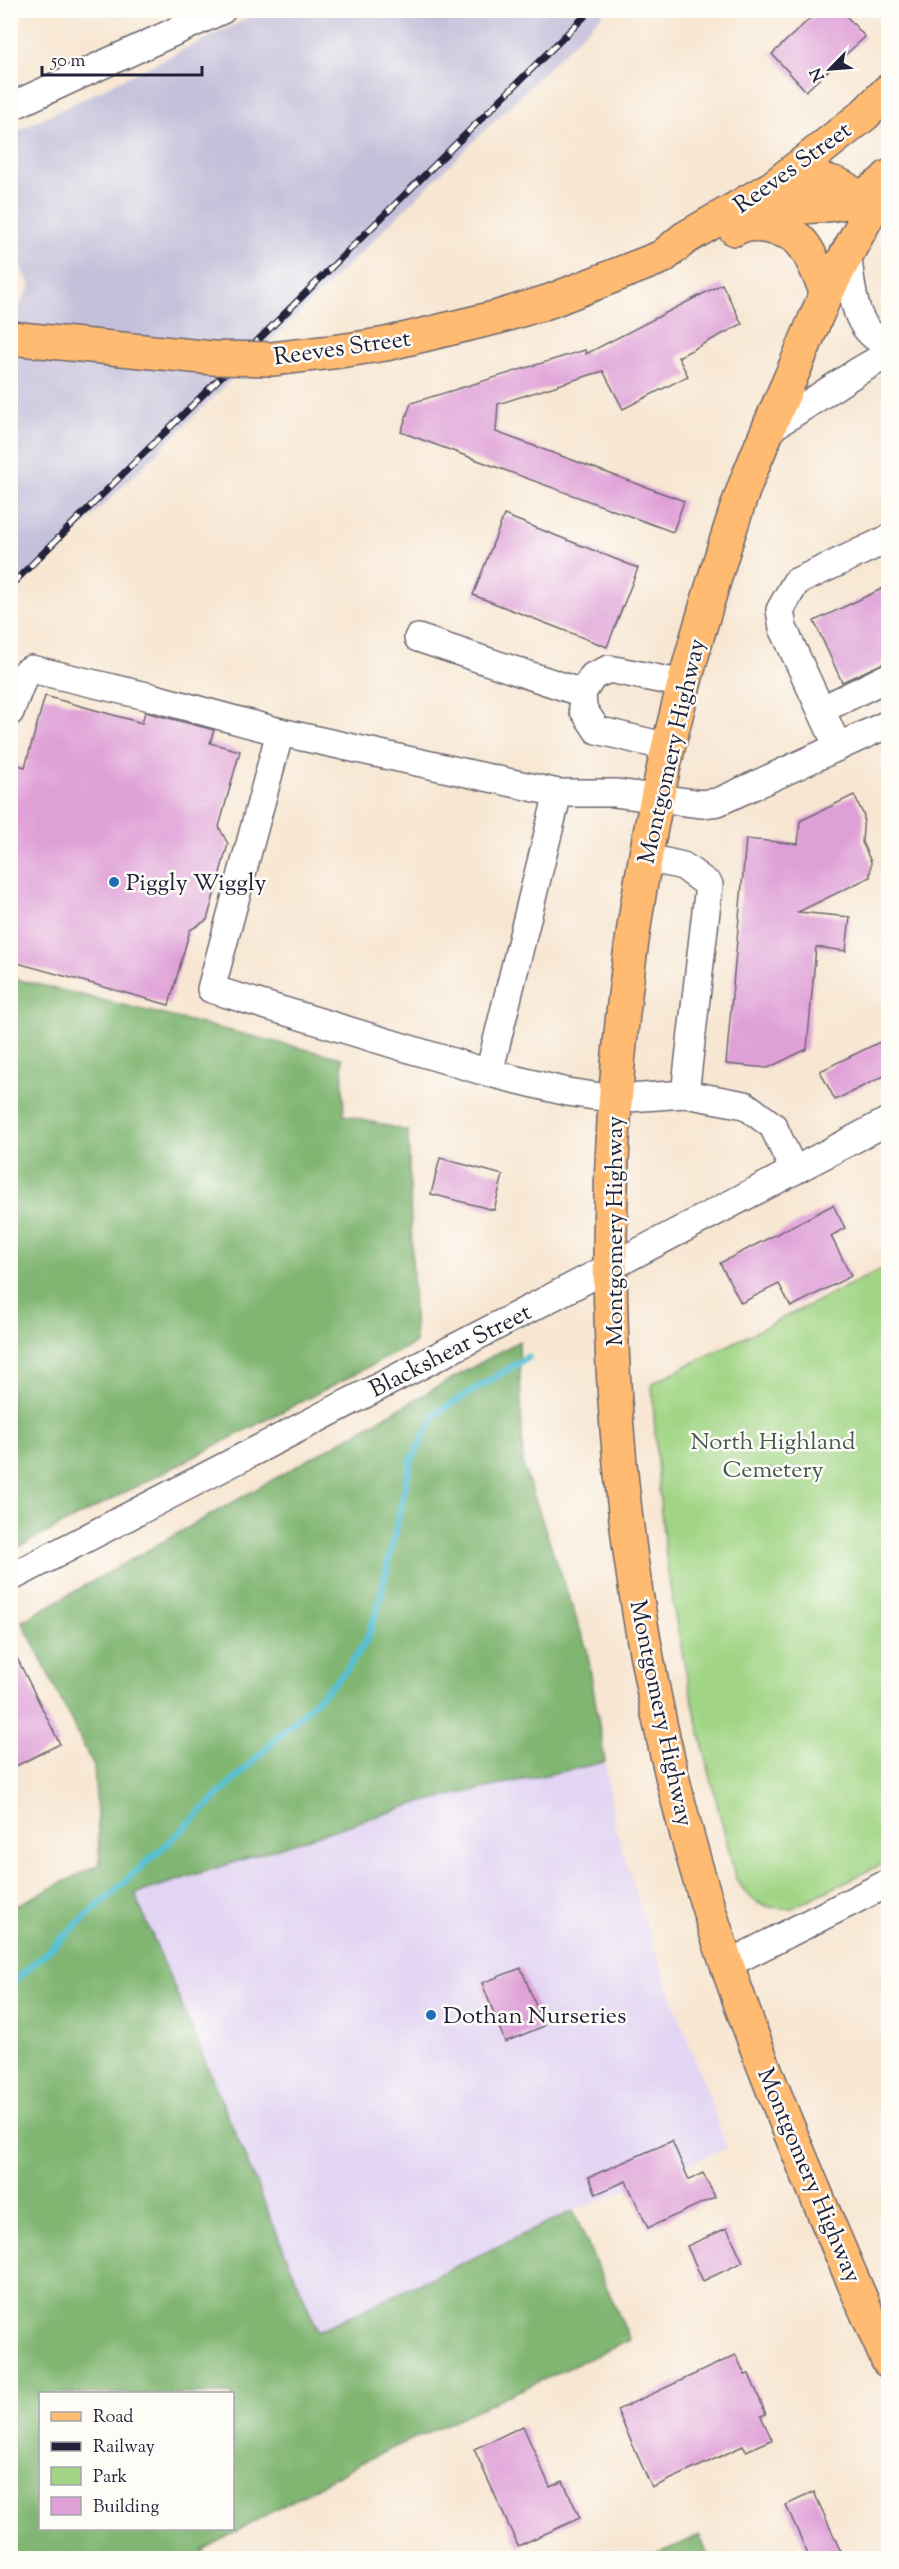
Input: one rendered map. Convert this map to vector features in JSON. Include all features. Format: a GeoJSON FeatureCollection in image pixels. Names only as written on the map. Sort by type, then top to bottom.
{"type":"FeatureCollection","features":[{"type":"Feature","properties":{"kind":"main road","name":"Reeves Street"},"geometry":{"type":"LineString","coordinates":[[662,257],[685,238],[773,187],[856,122],[888,91]]}},
{"type":"Feature","properties":{"kind":"main road","name":"Montgomery Highway"},"geometry":{"type":"LineString","coordinates":[[885,2344],[797,2150],[726,1965],[683,1818],[666,1750],[643,1634],[625,1509],[608,1269],[615,1099],[624,999],[644,857],[655,800],[684,684],[744,488],[855,227],[888,178]]}},
{"type":"Feature","properties":{"kind":"main road"},"geometry":{"type":"LineString","coordinates":[[773,187],[801,179],[822,179],[837,183],[855,227]]}},
{"type":"Feature","properties":{"kind":"main road","name":"Reeves Street"},"geometry":{"type":"LineString","coordinates":[[10,338],[213,358],[272,359],[340,351],[386,344],[498,317],[549,301],[662,257],[692,253],[768,213],[836,206],[855,227]]}},
{"type":"Feature","properties":{"kind":"main road"},"geometry":{"type":"LineString","coordinates":[[746,224],[777,227],[796,237],[804,245],[827,292]]}},
{"type":"Feature","properties":{"kind":"street"},"geometry":{"type":"LineString","coordinates":[[10,107],[222,10]]}},
{"type":"Feature","properties":{"kind":"street"},"geometry":{"type":"LineString","coordinates":[[855,227],[856,310],[861,323],[872,335],[888,344]]}},
{"type":"Feature","properties":{"kind":"street"},"geometry":{"type":"LineString","coordinates":[[768,430],[888,354]]}},
{"type":"Feature","properties":{"kind":"street"},"geometry":{"type":"LineString","coordinates":[[838,747],[783,628],[780,610],[796,582],[888,539]]}},
{"type":"Feature","properties":{"kind":"street"},"geometry":{"type":"LineString","coordinates":[[418,638],[582,693]]}},
{"type":"Feature","properties":{"kind":"street"},"geometry":{"type":"LineString","coordinates":[[10,712],[25,673],[31,669],[151,697],[280,732],[558,793],[615,793],[655,800],[702,804],[718,802],[888,724]]}},
{"type":"Feature","properties":{"kind":"street"},"geometry":{"type":"LineString","coordinates":[[668,747],[597,730],[583,709],[582,693],[593,676],[609,669],[684,684]]}},
{"type":"Feature","properties":{"kind":"street"},"geometry":{"type":"LineString","coordinates":[[821,710],[888,677]]}},
{"type":"Feature","properties":{"kind":"street"},"geometry":{"type":"LineString","coordinates":[[280,732],[211,989],[489,1073],[567,1092],[615,1099],[685,1094],[745,1105],[773,1126],[794,1171]]}},
{"type":"Feature","properties":{"kind":"street"},"geometry":{"type":"LineString","coordinates":[[489,1073],[558,793]]}},
{"type":"Feature","properties":{"kind":"street"},"geometry":{"type":"LineString","coordinates":[[644,857],[683,866],[709,885],[685,1094]]}},
{"type":"Feature","properties":{"kind":"street","name":"Blackshear Street"},"geometry":{"type":"LineString","coordinates":[[10,1578],[608,1269],[888,1121]]}},
{"type":"Feature","properties":{"kind":"street"},"geometry":{"type":"LineString","coordinates":[[726,1965],[888,1883]]}},
{"type":"Feature","properties":{"kind":"shaded area"},"geometry":{"type":"Polygon","coordinates":[[[262,11],[606,11],[11,596],[10,320],[31,286],[11,251],[11,134],[262,11]]]}},
{"type":"Feature","properties":{"kind":"shaded area","name":"Dothan Nurseries"},"geometry":{"type":"Polygon","coordinates":[[[605,1762],[615,1827],[652,1942],[727,2148],[573,2211],[318,2331],[135,1894],[418,1803],[605,1762]]]}},
{"type":"Feature","properties":{"kind":"green space"},"geometry":{"type":"Polygon","coordinates":[[[11,978],[342,1058],[344,1115],[408,1131],[415,1343],[11,1551],[11,978]]]}},
{"type":"Feature","properties":{"kind":"green space","name":"North Highland Cemetery"},"geometry":{"type":"Polygon","coordinates":[[[888,1266],[888,1861],[792,1908],[765,1906],[753,1899],[736,1879],[676,1624],[659,1485],[652,1383],[888,1266]]]}},
{"type":"Feature","properties":{"kind":"green space"},"geometry":{"type":"Polygon","coordinates":[[[519,1341],[523,1465],[587,1650],[605,1762],[418,1803],[135,1894],[318,2331],[573,2211],[630,2340],[358,2464],[203,2550],[207,2558],[11,2558],[11,1908],[100,1864],[94,1767],[22,1621],[519,1341]]]}},
{"type":"Feature","properties":{"kind":"green space"},"geometry":{"type":"Polygon","coordinates":[[[700,2536],[709,2558],[646,2558],[700,2536]]]}},
{"type":"Feature","properties":{"kind":"building"},"geometry":{"type":"Polygon","coordinates":[[[819,10],[841,10],[865,37],[806,91],[772,54],[819,10]]]}},
{"type":"Feature","properties":{"kind":"building"},"geometry":{"type":"Polygon","coordinates":[[[722,284],[742,324],[678,357],[688,376],[623,409],[603,371],[498,404],[496,432],[684,501],[673,532],[401,432],[411,403],[585,350],[586,354],[722,284]]]}},
{"type":"Feature","properties":{"kind":"building"},"geometry":{"type":"Polygon","coordinates":[[[504,515],[638,568],[607,647],[473,595],[504,515]]]}},
{"type":"Feature","properties":{"kind":"building"},"geometry":{"type":"Polygon","coordinates":[[[888,586],[888,661],[842,682],[814,621],[888,586]]]}},
{"type":"Feature","properties":{"kind":"building","name":"Piggly Wiggly"},"geometry":{"type":"Polygon","coordinates":[[[45,696],[142,723],[145,712],[214,730],[210,743],[240,751],[219,827],[228,844],[207,920],[190,930],[169,1005],[10,961],[10,775],[14,764],[25,767],[45,696]]]}},
{"type":"Feature","properties":{"kind":"building"},"geometry":{"type":"Polygon","coordinates":[[[854,795],[864,816],[862,842],[871,862],[870,877],[798,912],[850,917],[846,951],[816,947],[807,1049],[768,1068],[726,1064],[746,839],[798,844],[800,821],[854,795]]]}},
{"type":"Feature","properties":{"kind":"building"},"geometry":{"type":"Polygon","coordinates":[[[888,1038],[888,1074],[835,1100],[820,1071],[888,1038]]]}},
{"type":"Feature","properties":{"kind":"building"},"geometry":{"type":"Polygon","coordinates":[[[440,1158],[503,1175],[494,1210],[431,1194],[440,1158]]]}},
{"type":"Feature","properties":{"kind":"building"},"geometry":{"type":"Polygon","coordinates":[[[833,1205],[845,1228],[831,1236],[851,1276],[791,1307],[779,1284],[741,1303],[720,1263],[833,1205]]]}},
{"type":"Feature","properties":{"kind":"building"},"geometry":{"type":"Polygon","coordinates":[[[10,1644],[60,1744],[10,1769],[10,1644]]]}},
{"type":"Feature","properties":{"kind":"building"},"geometry":{"type":"Polygon","coordinates":[[[521,1968],[544,2026],[505,2042],[482,1983],[521,1968]]]}},
{"type":"Feature","properties":{"kind":"building"},"geometry":{"type":"Polygon","coordinates":[[[672,2141],[689,2180],[703,2173],[715,2197],[648,2228],[626,2181],[596,2194],[589,2177],[672,2141]]]}},
{"type":"Feature","properties":{"kind":"building"},"geometry":{"type":"Polygon","coordinates":[[[727,2228],[743,2262],[703,2281],[687,2246],[727,2228]]]}},
{"type":"Feature","properties":{"kind":"building"},"geometry":{"type":"Polygon","coordinates":[[[736,2355],[745,2375],[749,2374],[766,2414],[761,2416],[772,2440],[746,2451],[743,2446],[652,2488],[617,2410],[736,2355]]]}},
{"type":"Feature","properties":{"kind":"building"},"geometry":{"type":"Polygon","coordinates":[[[523,2426],[550,2487],[563,2481],[580,2518],[518,2546],[474,2449],[523,2426]]]}},
{"type":"Feature","properties":{"kind":"building"},"geometry":{"type":"Polygon","coordinates":[[[814,2492],[844,2559],[810,2559],[786,2505],[814,2492]]]}},
{"type":"Feature","properties":{"kind":"waterway"},"geometry":{"type":"LineString","coordinates":[[10,1985],[178,1834],[346,1671],[366,1641],[378,1608],[411,1461],[436,1413],[528,1357]]}},
{"type":"Feature","properties":{"kind":"railway"},"geometry":{"type":"LineString","coordinates":[[10,586],[591,10]]}},
{"type":"Feature","properties":{"kind":"place","name":"Piggly Wiggly"},"geometry":{"type":"Point","coordinates":[114,882]}},
{"type":"Feature","properties":{"kind":"place","name":"Dothan Nurseries"},"geometry":{"type":"Point","coordinates":[431,2015]}}]}
